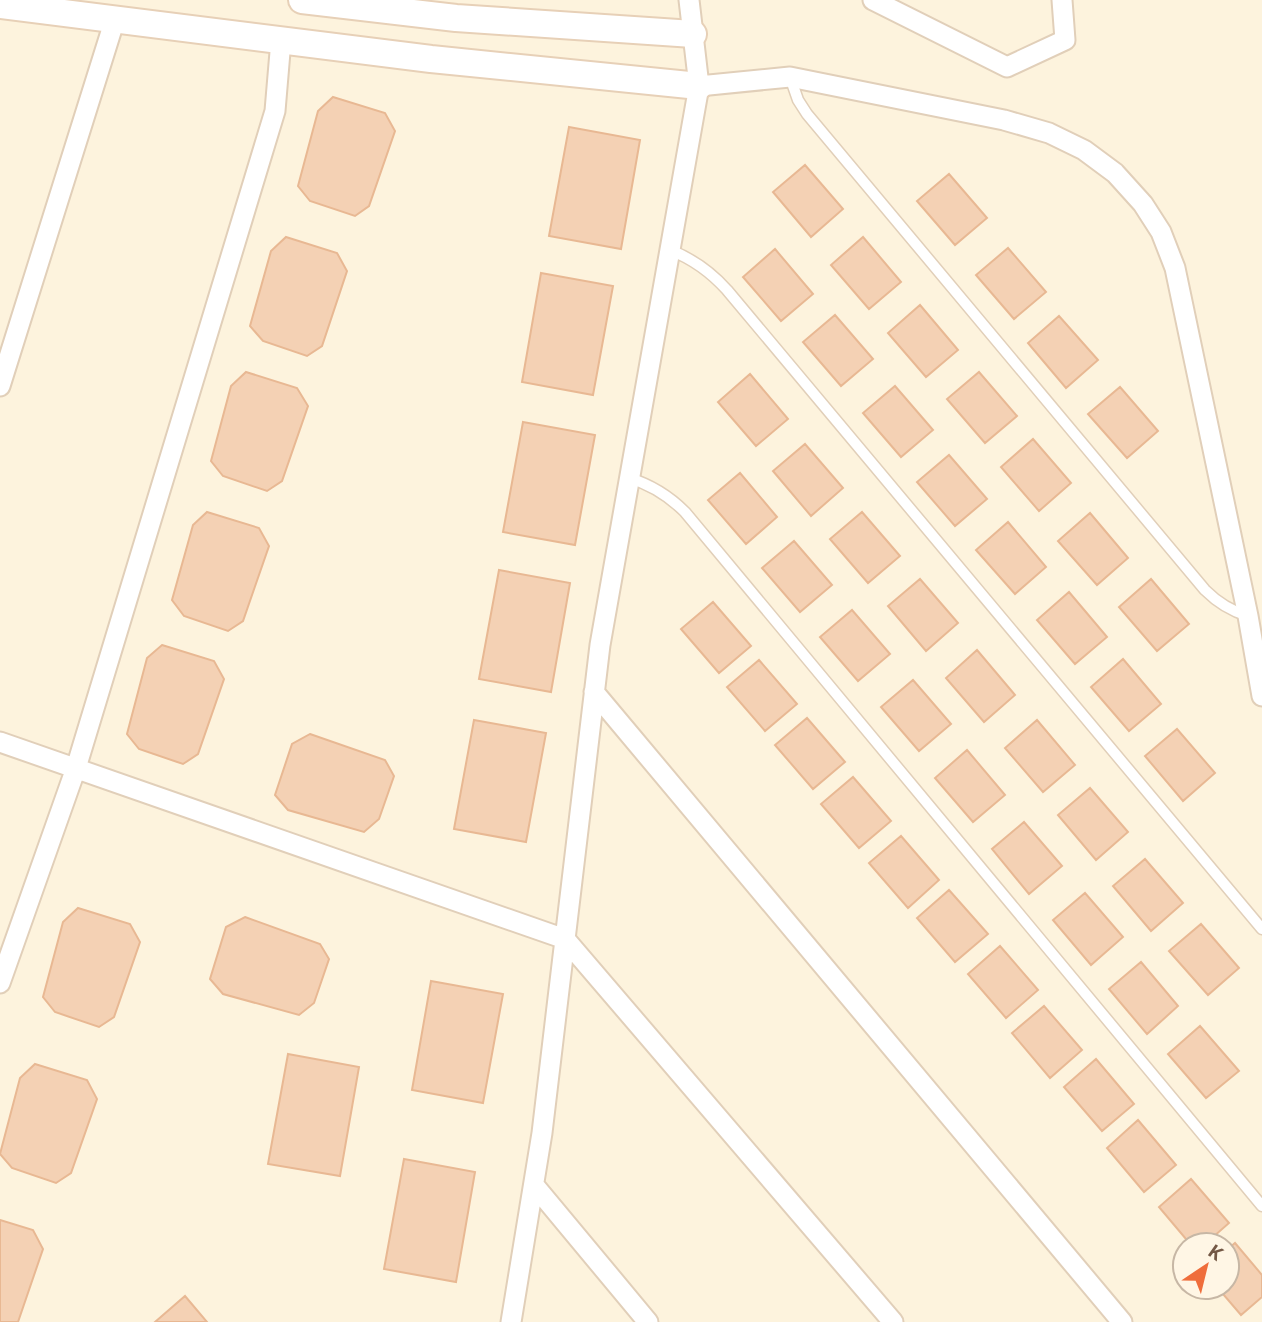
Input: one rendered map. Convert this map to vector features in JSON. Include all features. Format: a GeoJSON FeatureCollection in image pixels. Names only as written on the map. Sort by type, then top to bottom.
{"type":"FeatureCollection","features":[{"type":"Feature","properties":{"kind":"street"},"geometry":{"type":"LineString","coordinates":[[302,0],[456,18],[693,34]]}},
{"type":"Feature","properties":{"kind":"street"},"geometry":{"type":"LineString","coordinates":[[511,1322],[542,1133],[600,645],[699,86],[690,0]]}},
{"type":"Feature","properties":{"kind":"street"},"geometry":{"type":"LineString","coordinates":[[873,0],[1007,67],[1065,40],[1062,0]]}},
{"type":"Feature","properties":{"kind":"street"},"geometry":{"type":"LineString","coordinates":[[0,5],[431,59],[699,86],[790,77],[1004,120],[1049,133],[1084,150],[1115,173],[1143,204],[1160,232],[1175,268],[1248,616],[1262,696]]}},
{"type":"Feature","properties":{"kind":"street"},"geometry":{"type":"LineString","coordinates":[[0,386],[115,19]]}},
{"type":"Feature","properties":{"kind":"street"},"geometry":{"type":"LineString","coordinates":[[0,983],[76,768],[275,111],[281,40]]}},
{"type":"Feature","properties":{"kind":"street"},"geometry":{"type":"LineString","coordinates":[[594,692],[1122,1322]]}},
{"type":"Feature","properties":{"kind":"street"},"geometry":{"type":"LineString","coordinates":[[0,742],[565,939],[893,1322]]}},
{"type":"Feature","properties":{"kind":"street"},"geometry":{"type":"LineString","coordinates":[[534,1185],[648,1322]]}},
{"type":"Feature","properties":{"kind":"lane"},"geometry":{"type":"LineString","coordinates":[[790,77],[798,100],[812,121],[1205,590],[1227,608],[1248,616]]}},
{"type":"Feature","properties":{"kind":"lane"},"geometry":{"type":"LineString","coordinates":[[670,250],[698,263],[714,275],[1262,929]]}},
{"type":"Feature","properties":{"kind":"lane"},"geometry":{"type":"LineString","coordinates":[[629,478],[661,491],[685,512],[1262,1206]]}},
{"type":"Feature","properties":{"kind":"building"},"geometry":{"type":"Polygon","coordinates":[[[333,97],[385,113],[395,131],[369,206],[355,216],[310,201],[298,186],[318,111],[333,97]]]}},
{"type":"Feature","properties":{"kind":"building"},"geometry":{"type":"Polygon","coordinates":[[[569,127],[640,140],[621,249],[549,236],[569,127]]]}},
{"type":"Feature","properties":{"kind":"building"},"geometry":{"type":"Polygon","coordinates":[[[805,165],[843,209],[811,237],[773,192],[805,165]]]}},
{"type":"Feature","properties":{"kind":"building"},"geometry":{"type":"Polygon","coordinates":[[[949,174],[987,218],[955,245],[917,201],[949,174]]]}},
{"type":"Feature","properties":{"kind":"building"},"geometry":{"type":"Polygon","coordinates":[[[286,237],[337,253],[347,271],[322,346],[307,356],[263,341],[250,326],[271,251],[286,237]]]}},
{"type":"Feature","properties":{"kind":"building"},"geometry":{"type":"Polygon","coordinates":[[[863,237],[901,282],[869,309],[831,265],[863,237]]]}},
{"type":"Feature","properties":{"kind":"building"},"geometry":{"type":"Polygon","coordinates":[[[1008,248],[1046,292],[1014,319],[976,275],[1008,248]]]}},
{"type":"Feature","properties":{"kind":"building"},"geometry":{"type":"Polygon","coordinates":[[[775,249],[813,294],[781,321],[743,277],[775,249]]]}},
{"type":"Feature","properties":{"kind":"building"},"geometry":{"type":"Polygon","coordinates":[[[541,273],[613,286],[593,395],[522,382],[541,273]]]}},
{"type":"Feature","properties":{"kind":"building"},"geometry":{"type":"Polygon","coordinates":[[[920,305],[958,350],[926,377],[888,333],[920,305]]]}},
{"type":"Feature","properties":{"kind":"building"},"geometry":{"type":"Polygon","coordinates":[[[835,315],[873,359],[841,386],[803,342],[835,315]]]}},
{"type":"Feature","properties":{"kind":"building"},"geometry":{"type":"Polygon","coordinates":[[[1059,316],[1098,360],[1066,388],[1028,343],[1059,316]]]}},
{"type":"Feature","properties":{"kind":"building"},"geometry":{"type":"Polygon","coordinates":[[[246,372],[297,388],[308,406],[282,481],[267,491],[223,476],[211,461],[231,386],[246,372]]]}},
{"type":"Feature","properties":{"kind":"building"},"geometry":{"type":"Polygon","coordinates":[[[979,372],[1017,416],[985,443],[947,399],[979,372]]]}},
{"type":"Feature","properties":{"kind":"building"},"geometry":{"type":"Polygon","coordinates":[[[750,374],[788,419],[756,446],[718,402],[750,374]]]}},
{"type":"Feature","properties":{"kind":"building"},"geometry":{"type":"Polygon","coordinates":[[[895,386],[933,430],[901,457],[863,413],[895,386]]]}},
{"type":"Feature","properties":{"kind":"building"},"geometry":{"type":"Polygon","coordinates":[[[1120,387],[1158,431],[1127,458],[1088,414],[1120,387]]]}},
{"type":"Feature","properties":{"kind":"building"},"geometry":{"type":"Polygon","coordinates":[[[523,422],[595,435],[575,545],[503,532],[523,422]]]}},
{"type":"Feature","properties":{"kind":"building"},"geometry":{"type":"Polygon","coordinates":[[[1033,439],[1071,483],[1039,511],[1001,467],[1033,439]]]}},
{"type":"Feature","properties":{"kind":"building"},"geometry":{"type":"Polygon","coordinates":[[[805,444],[843,488],[811,516],[773,471],[805,444]]]}},
{"type":"Feature","properties":{"kind":"building"},"geometry":{"type":"Polygon","coordinates":[[[949,455],[987,499],[955,526],[917,482],[949,455]]]}},
{"type":"Feature","properties":{"kind":"building"},"geometry":{"type":"Polygon","coordinates":[[[740,473],[777,517],[746,544],[708,500],[740,473]]]}},
{"type":"Feature","properties":{"kind":"building"},"geometry":{"type":"Polygon","coordinates":[[[207,512],[259,528],[269,546],[243,621],[228,631],[184,616],[172,600],[193,525],[207,512]]]}},
{"type":"Feature","properties":{"kind":"building"},"geometry":{"type":"Polygon","coordinates":[[[862,512],[900,556],[868,583],[830,539],[862,512]]]}},
{"type":"Feature","properties":{"kind":"building"},"geometry":{"type":"Polygon","coordinates":[[[1090,513],[1128,558],[1097,585],[1058,541],[1090,513]]]}},
{"type":"Feature","properties":{"kind":"building"},"geometry":{"type":"Polygon","coordinates":[[[1008,522],[1046,567],[1015,594],[976,550],[1008,522]]]}},
{"type":"Feature","properties":{"kind":"building"},"geometry":{"type":"Polygon","coordinates":[[[794,541],[832,585],[800,612],[762,568],[794,541]]]}},
{"type":"Feature","properties":{"kind":"building"},"geometry":{"type":"Polygon","coordinates":[[[499,570],[570,583],[551,692],[479,679],[499,570]]]}},
{"type":"Feature","properties":{"kind":"building"},"geometry":{"type":"Polygon","coordinates":[[[920,579],[958,623],[926,651],[888,606],[920,579]]]}},
{"type":"Feature","properties":{"kind":"building"},"geometry":{"type":"Polygon","coordinates":[[[1151,579],[1189,624],[1157,651],[1119,607],[1151,579]]]}},
{"type":"Feature","properties":{"kind":"building"},"geometry":{"type":"Polygon","coordinates":[[[1069,592],[1107,637],[1075,664],[1037,620],[1069,592]]]}},
{"type":"Feature","properties":{"kind":"building"},"geometry":{"type":"Polygon","coordinates":[[[713,602],[751,646],[719,673],[681,629],[713,602]]]}},
{"type":"Feature","properties":{"kind":"building"},"geometry":{"type":"Polygon","coordinates":[[[852,610],[890,654],[858,681],[820,637],[852,610]]]}},
{"type":"Feature","properties":{"kind":"building"},"geometry":{"type":"Polygon","coordinates":[[[162,645],[214,661],[224,679],[198,754],[183,764],[139,749],[127,734],[147,658],[162,645]]]}},
{"type":"Feature","properties":{"kind":"building"},"geometry":{"type":"Polygon","coordinates":[[[977,650],[1015,695],[984,722],[946,678],[977,650]]]}},
{"type":"Feature","properties":{"kind":"building"},"geometry":{"type":"Polygon","coordinates":[[[1123,659],[1161,704],[1129,731],[1091,687],[1123,659]]]}},
{"type":"Feature","properties":{"kind":"building"},"geometry":{"type":"Polygon","coordinates":[[[759,660],[797,704],[765,731],[727,687],[759,660]]]}},
{"type":"Feature","properties":{"kind":"building"},"geometry":{"type":"Polygon","coordinates":[[[913,680],[951,724],[919,751],[881,707],[913,680]]]}},
{"type":"Feature","properties":{"kind":"building"},"geometry":{"type":"Polygon","coordinates":[[[807,718],[845,762],[813,789],[775,745],[807,718]]]}},
{"type":"Feature","properties":{"kind":"building"},"geometry":{"type":"Polygon","coordinates":[[[474,720],[546,733],[526,842],[454,829],[474,720]]]}},
{"type":"Feature","properties":{"kind":"building"},"geometry":{"type":"Polygon","coordinates":[[[1037,720],[1075,765],[1043,792],[1005,748],[1037,720]]]}},
{"type":"Feature","properties":{"kind":"building"},"geometry":{"type":"Polygon","coordinates":[[[1177,729],[1215,773],[1183,801],[1145,756],[1177,729]]]}},
{"type":"Feature","properties":{"kind":"building"},"geometry":{"type":"Polygon","coordinates":[[[310,734],[385,760],[394,776],[379,819],[364,832],[288,810],[275,795],[292,744],[310,734]]]}},
{"type":"Feature","properties":{"kind":"building"},"geometry":{"type":"Polygon","coordinates":[[[967,750],[1005,795],[973,822],[935,778],[967,750]]]}},
{"type":"Feature","properties":{"kind":"building"},"geometry":{"type":"Polygon","coordinates":[[[853,777],[891,821],[859,848],[821,804],[853,777]]]}},
{"type":"Feature","properties":{"kind":"building"},"geometry":{"type":"Polygon","coordinates":[[[1090,788],[1128,832],[1096,860],[1058,815],[1090,788]]]}},
{"type":"Feature","properties":{"kind":"building"},"geometry":{"type":"Polygon","coordinates":[[[1024,822],[1062,866],[1029,894],[992,849],[1024,822]]]}},
{"type":"Feature","properties":{"kind":"building"},"geometry":{"type":"Polygon","coordinates":[[[901,836],[939,880],[908,908],[869,863],[901,836]]]}},
{"type":"Feature","properties":{"kind":"building"},"geometry":{"type":"Polygon","coordinates":[[[1145,859],[1183,903],[1151,931],[1113,886],[1145,859]]]}},
{"type":"Feature","properties":{"kind":"building"},"geometry":{"type":"Polygon","coordinates":[[[949,890],[988,934],[955,962],[917,918],[949,890]]]}},
{"type":"Feature","properties":{"kind":"building"},"geometry":{"type":"Polygon","coordinates":[[[1085,893],[1123,937],[1091,965],[1053,920],[1085,893]]]}},
{"type":"Feature","properties":{"kind":"building"},"geometry":{"type":"Polygon","coordinates":[[[78,908],[130,924],[140,942],[114,1017],[99,1027],[55,1012],[43,997],[63,922],[78,908]]]}},
{"type":"Feature","properties":{"kind":"building"},"geometry":{"type":"Polygon","coordinates":[[[245,917],[320,944],[329,959],[314,1003],[299,1015],[223,994],[210,979],[226,927],[245,917]]]}},
{"type":"Feature","properties":{"kind":"building"},"geometry":{"type":"Polygon","coordinates":[[[1201,924],[1239,968],[1208,995],[1169,951],[1201,924]]]}},
{"type":"Feature","properties":{"kind":"building"},"geometry":{"type":"Polygon","coordinates":[[[1000,946],[1038,990],[1006,1018],[968,974],[1000,946]]]}},
{"type":"Feature","properties":{"kind":"building"},"geometry":{"type":"Polygon","coordinates":[[[1141,962],[1178,1006],[1147,1034],[1109,989],[1141,962]]]}},
{"type":"Feature","properties":{"kind":"building"},"geometry":{"type":"Polygon","coordinates":[[[431,981],[503,994],[483,1103],[412,1090],[431,981]]]}},
{"type":"Feature","properties":{"kind":"building"},"geometry":{"type":"Polygon","coordinates":[[[1044,1006],[1082,1050],[1050,1078],[1012,1033],[1044,1006]]]}},
{"type":"Feature","properties":{"kind":"building"},"geometry":{"type":"Polygon","coordinates":[[[1200,1026],[1239,1071],[1206,1098],[1168,1054],[1200,1026]]]}},
{"type":"Feature","properties":{"kind":"building"},"geometry":{"type":"Polygon","coordinates":[[[288,1054],[359,1067],[340,1176],[268,1164],[288,1054]]]}},
{"type":"Feature","properties":{"kind":"building"},"geometry":{"type":"Polygon","coordinates":[[[1096,1059],[1134,1104],[1102,1131],[1064,1087],[1096,1059]]]}},
{"type":"Feature","properties":{"kind":"building"},"geometry":{"type":"Polygon","coordinates":[[[35,1064],[87,1080],[97,1099],[71,1173],[56,1183],[12,1168],[0,1154],[20,1078],[35,1064]]]}},
{"type":"Feature","properties":{"kind":"building"},"geometry":{"type":"Polygon","coordinates":[[[1138,1120],[1176,1165],[1144,1192],[1107,1148],[1138,1120]]]}},
{"type":"Feature","properties":{"kind":"building"},"geometry":{"type":"Polygon","coordinates":[[[404,1159],[475,1172],[456,1282],[384,1269],[404,1159]]]}},
{"type":"Feature","properties":{"kind":"building"},"geometry":{"type":"Polygon","coordinates":[[[1191,1179],[1229,1223],[1220,1231],[1179,1231],[1159,1207],[1191,1179]]]}},
{"type":"Feature","properties":{"kind":"building"},"geometry":{"type":"Polygon","coordinates":[[[0,1220],[33,1230],[43,1249],[18,1322],[0,1322],[0,1220]]]}},
{"type":"Feature","properties":{"kind":"building"},"geometry":{"type":"Polygon","coordinates":[[[1241,1250],[1262,1275],[1262,1297],[1241,1315],[1229,1301],[1241,1301],[1241,1250]]]}},
{"type":"Feature","properties":{"kind":"building"},"geometry":{"type":"Polygon","coordinates":[[[185,1296],[207,1322],[155,1322],[185,1296]]]}}]}
